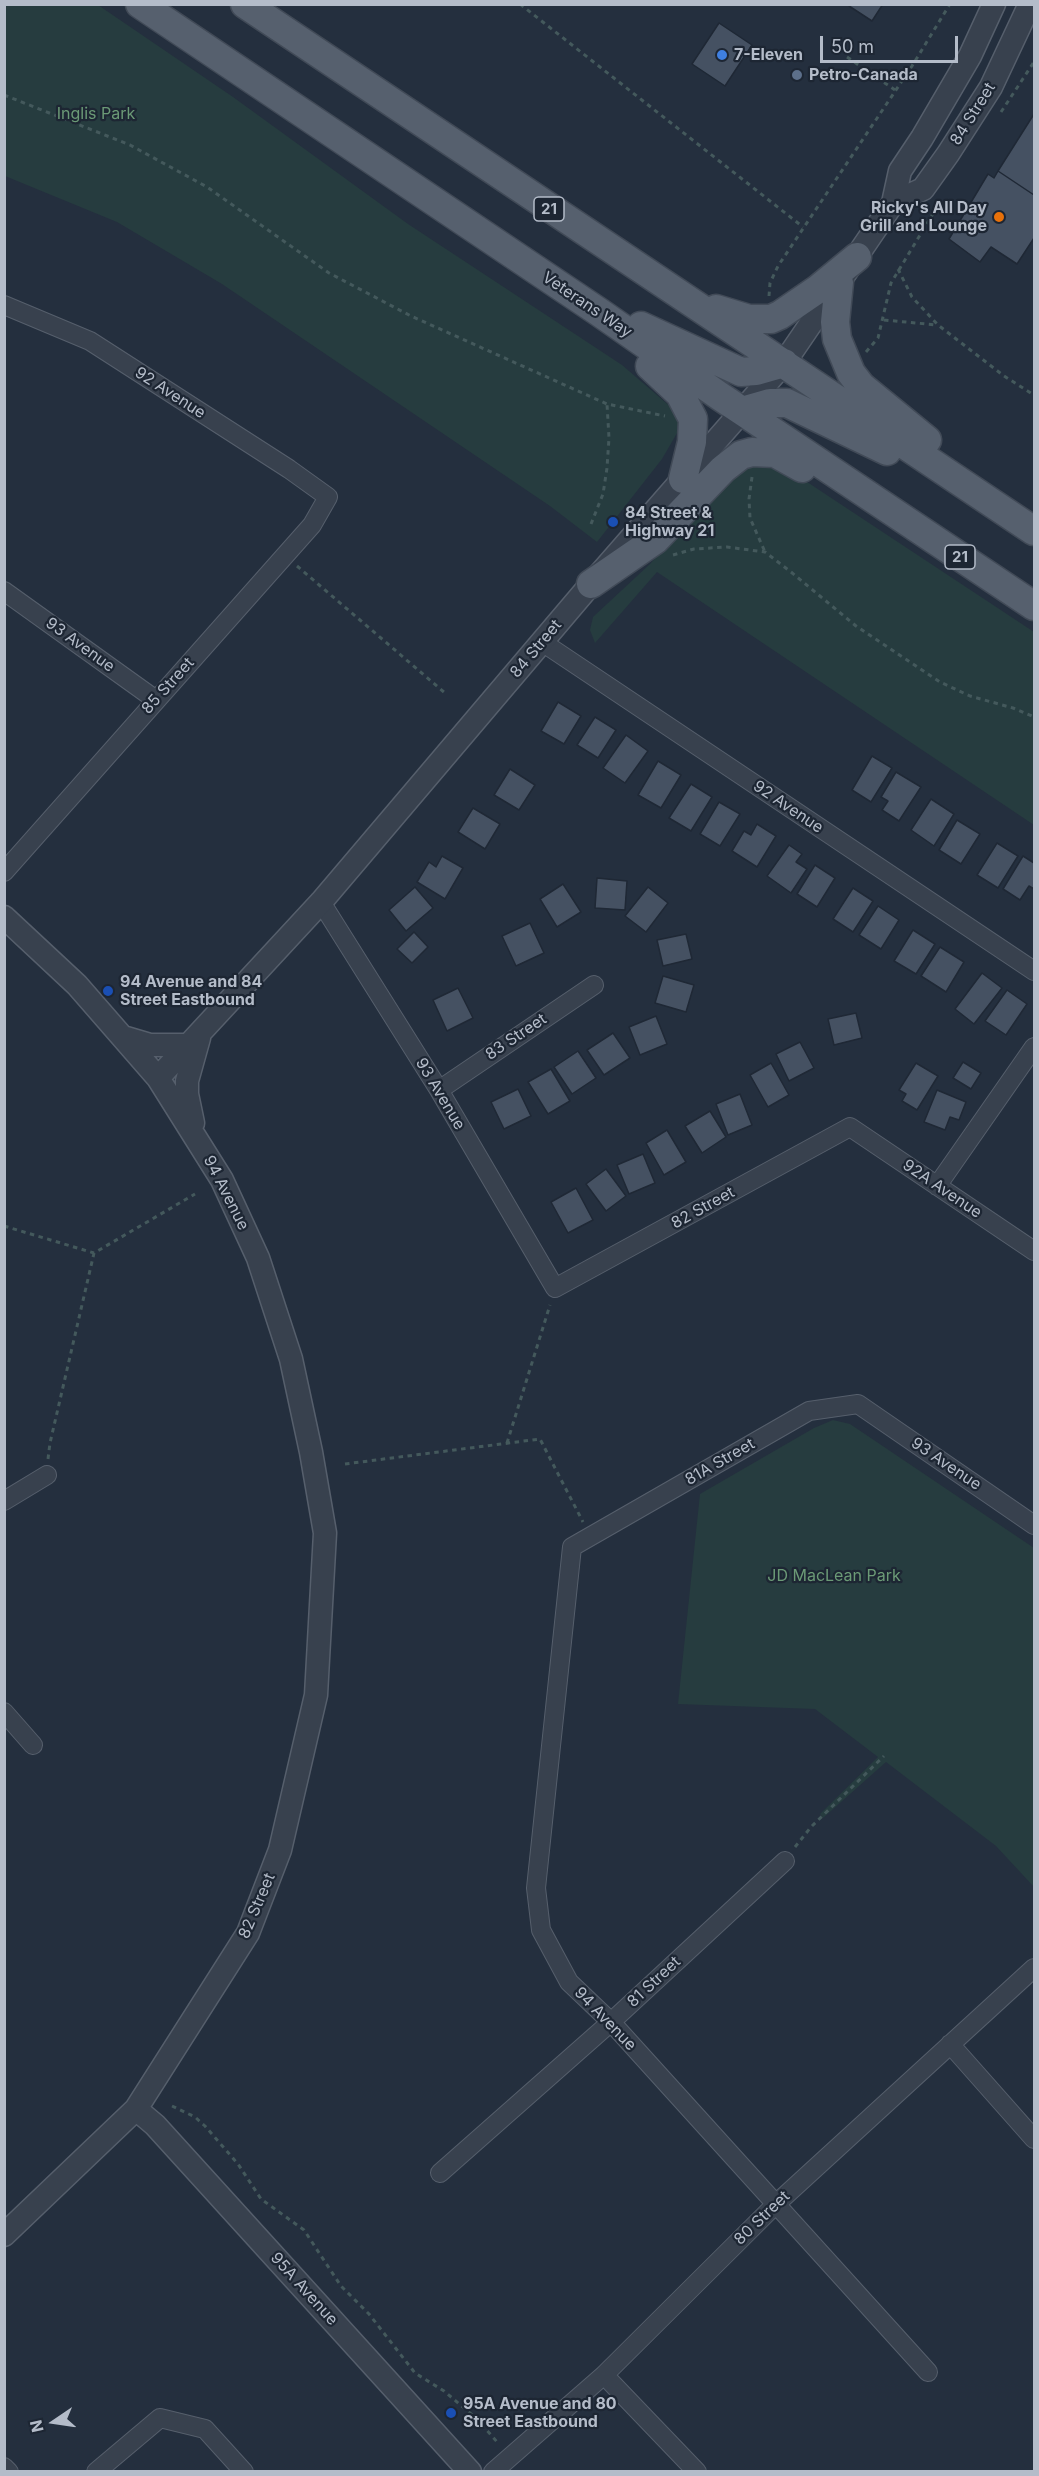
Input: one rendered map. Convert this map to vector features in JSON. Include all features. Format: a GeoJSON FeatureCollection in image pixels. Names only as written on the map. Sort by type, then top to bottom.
{"type":"FeatureCollection","features":[{"type":"Feature","properties":{"kind":"main road","name":"Veterans Way"},"geometry":{"type":"LineString","coordinates":[[140,4],[626,330],[885,508],[1035,606]]}},
{"type":"Feature","properties":{"kind":"main road","name":"21"},"geometry":{"type":"LineString","coordinates":[[245,4],[692,305],[784,363],[1035,531]]}},
{"type":"Feature","properties":{"kind":"main road"},"geometry":{"type":"LineString","coordinates":[[692,305],[734,312],[749,319],[771,319],[789,310],[857,257]]}},
{"type":"Feature","properties":{"kind":"main road"},"geometry":{"type":"LineString","coordinates":[[839,282],[836,331],[847,364],[861,386],[964,470],[1003,510]]}},
{"type":"Feature","properties":{"kind":"main road"},"geometry":{"type":"LineString","coordinates":[[599,312],[654,330],[726,367],[741,372],[756,372],[784,363]]}},
{"type":"Feature","properties":{"kind":"main road"},"geometry":{"type":"LineString","coordinates":[[626,330],[644,360],[676,388],[691,411],[694,432],[683,479]]}},
{"type":"Feature","properties":{"kind":"main road"},"geometry":{"type":"LineString","coordinates":[[742,411],[770,403],[787,403],[884,450],[958,481]]}},
{"type":"Feature","properties":{"kind":"main road"},"geometry":{"type":"LineString","coordinates":[[591,584],[655,540],[723,469],[741,455],[752,452],[775,453],[844,496],[885,508]]}},
{"type":"Feature","properties":{"kind":"street","name":"84 Street"},"geometry":{"type":"LineString","coordinates":[[158,1078],[321,902],[591,584],[784,363],[893,203],[900,171],[970,56],[994,4]]}},
{"type":"Feature","properties":{"kind":"street","name":"84 Street"},"geometry":{"type":"LineString","coordinates":[[893,203],[923,189],[948,154],[991,87],[1030,4]]}},
{"type":"Feature","properties":{"kind":"street","name":"92 Avenue"},"geometry":{"type":"LineString","coordinates":[[4,305],[90,341],[289,469],[327,497]]}},
{"type":"Feature","properties":{"kind":"street","name":"85 Street"},"geometry":{"type":"LineString","coordinates":[[4,872],[312,525],[327,497]]}},
{"type":"Feature","properties":{"kind":"street","name":"93 Avenue"},"geometry":{"type":"LineString","coordinates":[[4,591],[156,700]]}},
{"type":"Feature","properties":{"kind":"street","name":"92 Avenue"},"geometry":{"type":"LineString","coordinates":[[542,642],[1035,971]]}},
{"type":"Feature","properties":{"kind":"street","name":"93 Avenue"},"geometry":{"type":"LineString","coordinates":[[321,902],[439,1090],[555,1288]]}},
{"type":"Feature","properties":{"kind":"street","name":"94 Avenue"},"geometry":{"type":"LineString","coordinates":[[4,917],[77,985],[158,1078],[222,1180],[262,1269],[291,1359],[325,1533]]}},
{"type":"Feature","properties":{"kind":"street","name":"83 Street"},"geometry":{"type":"LineString","coordinates":[[439,1090],[594,985]]}},
{"type":"Feature","properties":{"kind":"street"},"geometry":{"type":"LineString","coordinates":[[121,1036],[150,1045],[195,1038],[187,1081],[187,1094],[196,1138]]}},
{"type":"Feature","properties":{"kind":"street"},"geometry":{"type":"LineString","coordinates":[[938,1186],[1035,1047]]}},
{"type":"Feature","properties":{"kind":"street","name":"92A Avenue"},"geometry":{"type":"LineString","coordinates":[[850,1126],[1035,1251]]}},
{"type":"Feature","properties":{"kind":"street","name":"82 Street"},"geometry":{"type":"LineString","coordinates":[[555,1288],[850,1126]]}},
{"type":"Feature","properties":{"kind":"street","name":"93 Avenue"},"geometry":{"type":"LineString","coordinates":[[858,1404],[1035,1525]]}},
{"type":"Feature","properties":{"kind":"street","name":"81A Street"},"geometry":{"type":"LineString","coordinates":[[588,1538],[809,1411],[858,1404]]}},
{"type":"Feature","properties":{"kind":"street"},"geometry":{"type":"LineString","coordinates":[[4,1501],[47,1475]]}},
{"type":"Feature","properties":{"kind":"street","name":"82 Street"},"geometry":{"type":"LineString","coordinates":[[4,2235],[136,2109],[248,1933],[280,1850],[316,1695],[325,1533]]}},
{"type":"Feature","properties":{"kind":"street","name":"94 Avenue"},"geometry":{"type":"LineString","coordinates":[[588,1538],[572,1547],[536,1888],[541,1930],[569,1982],[611,2022],[928,2372]]}},
{"type":"Feature","properties":{"kind":"street"},"geometry":{"type":"LineString","coordinates":[[4,1712],[33,1745]]}},
{"type":"Feature","properties":{"kind":"street","name":"81 Street"},"geometry":{"type":"LineString","coordinates":[[440,2173],[611,2022],[785,1861]]}},
{"type":"Feature","properties":{"kind":"street","name":"80 Street"},"geometry":{"type":"LineString","coordinates":[[493,2472],[604,2374],[776,2204],[1035,1968]]}},
{"type":"Feature","properties":{"kind":"street"},"geometry":{"type":"LineString","coordinates":[[950,2044],[1035,2139]]}},
{"type":"Feature","properties":{"kind":"street","name":"95A Avenue"},"geometry":{"type":"LineString","coordinates":[[136,2109],[155,2125],[470,2472]]}},
{"type":"Feature","properties":{"kind":"street"},"geometry":{"type":"LineString","coordinates":[[604,2374],[697,2472]]}},
{"type":"Feature","properties":{"kind":"street"},"geometry":{"type":"LineString","coordinates":[[96,2472],[160,2418],[205,2429],[244,2472]]}},
{"type":"Feature","properties":{"kind":"street"},"geometry":{"type":"LineString","coordinates":[[4,2467],[9,2472]]}},
{"type":"Feature","properties":{"kind":"path"},"geometry":{"type":"LineString","coordinates":[[520,4],[803,227]]}},
{"type":"Feature","properties":{"kind":"path"},"geometry":{"type":"LineString","coordinates":[[771,319],[768,298],[770,283],[777,266],[950,4]]}},
{"type":"Feature","properties":{"kind":"path"},"geometry":{"type":"LineString","coordinates":[[847,57],[895,90]]}},
{"type":"Feature","properties":{"kind":"path"},"geometry":{"type":"LineString","coordinates":[[1000,114],[1035,62]]}},
{"type":"Feature","properties":{"kind":"path"},"geometry":{"type":"LineString","coordinates":[[4,95],[130,146],[207,188],[329,273],[411,316],[607,404],[661,416],[691,411]]}},
{"type":"Feature","properties":{"kind":"path"},"geometry":{"type":"LineString","coordinates":[[847,364],[866,352],[879,338],[891,283],[942,200]]}},
{"type":"Feature","properties":{"kind":"path"},"geometry":{"type":"LineString","coordinates":[[898,269],[912,297],[938,325],[1004,376],[1035,395]]}},
{"type":"Feature","properties":{"kind":"path"},"geometry":{"type":"LineString","coordinates":[[884,320],[938,325]]}},
{"type":"Feature","properties":{"kind":"path"},"geometry":{"type":"LineString","coordinates":[[591,524],[603,494],[607,468],[609,438],[607,404]]}},
{"type":"Feature","properties":{"kind":"path"},"geometry":{"type":"LineString","coordinates":[[752,452],[752,479],[748,509],[752,528],[765,552],[856,626],[940,682],[970,696],[1013,708],[1035,717]]}},
{"type":"Feature","properties":{"kind":"path"},"geometry":{"type":"LineString","coordinates":[[666,557],[706,548],[727,547],[765,552]]}},
{"type":"Feature","properties":{"kind":"path"},"geometry":{"type":"LineString","coordinates":[[284,556],[445,693]]}},
{"type":"Feature","properties":{"kind":"path"},"geometry":{"type":"LineString","coordinates":[[47,1475],[50,1443],[94,1253],[195,1194]]}},
{"type":"Feature","properties":{"kind":"path"},"geometry":{"type":"LineString","coordinates":[[4,1226],[94,1253]]}},
{"type":"Feature","properties":{"kind":"path"},"geometry":{"type":"LineString","coordinates":[[507,1443],[555,1288]]}},
{"type":"Feature","properties":{"kind":"path"},"geometry":{"type":"LineString","coordinates":[[345,1464],[540,1439],[581,1515],[588,1538]]}},
{"type":"Feature","properties":{"kind":"path"},"geometry":{"type":"LineString","coordinates":[[785,1861],[811,1827],[884,1756]]}},
{"type":"Feature","properties":{"kind":"path"},"geometry":{"type":"LineString","coordinates":[[172,2106],[195,2117],[215,2136],[261,2199],[304,2230],[341,2286],[369,2314],[415,2373],[444,2391],[477,2419],[510,2457]]}},
{"type":"Feature","properties":{"kind":"green space","name":"Inglis Park"},"geometry":{"type":"Polygon","coordinates":[[[4,5],[98,5],[233,97],[408,224],[622,365],[672,408],[680,428],[662,459],[597,542],[550,506],[222,284],[117,222],[5,176],[4,5]]]}},
{"type":"Feature","properties":{"kind":"green space"},"geometry":{"type":"Polygon","coordinates":[[[768,461],[795,474],[1034,632],[1034,825],[657,572],[595,643],[590,630],[593,617],[650,564],[742,463],[768,461]]]}},
{"type":"Feature","properties":{"kind":"green space","name":"JD MacLean Park"},"geometry":{"type":"Polygon","coordinates":[[[833,1420],[850,1424],[1034,1548],[1034,1887],[996,1846],[886,1762],[823,1818],[820,1814],[878,1757],[815,1709],[678,1704],[700,1494],[814,1428],[833,1420]]]}},
{"type":"Feature","properties":{"kind":"building"},"geometry":{"type":"Polygon","coordinates":[[[851,4],[883,4],[872,21],[849,6],[851,4]]]}},
{"type":"Feature","properties":{"kind":"building","name":"7-Eleven"},"geometry":{"type":"Polygon","coordinates":[[[719,23],[752,45],[725,86],[692,64],[719,23]]]}},
{"type":"Feature","properties":{"kind":"building"},"geometry":{"type":"Polygon","coordinates":[[[1034,114],[1034,195],[998,171],[1034,114]]]}},
{"type":"Feature","properties":{"kind":"building","name":"Ricky's All Day Grill and Lounge"},"geometry":{"type":"Polygon","coordinates":[[[998,171],[1034,195],[1034,238],[1017,264],[991,247],[980,262],[949,239],[988,174],[994,178],[998,171]]]}},
{"type":"Feature","properties":{"kind":"building"},"geometry":{"type":"Polygon","coordinates":[[[558,702],[581,716],[564,744],[541,731],[558,702]]]}},
{"type":"Feature","properties":{"kind":"building"},"geometry":{"type":"Polygon","coordinates":[[[595,717],[616,730],[598,758],[577,745],[595,717]]]}},
{"type":"Feature","properties":{"kind":"building"},"geometry":{"type":"Polygon","coordinates":[[[626,735],[648,751],[625,783],[603,768],[626,735]]]}},
{"type":"Feature","properties":{"kind":"building"},"geometry":{"type":"Polygon","coordinates":[[[872,756],[892,768],[871,802],[852,790],[872,756]]]}},
{"type":"Feature","properties":{"kind":"building"},"geometry":{"type":"Polygon","coordinates":[[[658,761],[681,775],[661,808],[638,795],[658,761]]]}},
{"type":"Feature","properties":{"kind":"building"},"geometry":{"type":"Polygon","coordinates":[[[510,769],[535,785],[519,810],[494,795],[510,769]]]}},
{"type":"Feature","properties":{"kind":"building"},"geometry":{"type":"Polygon","coordinates":[[[896,772],[921,787],[899,821],[882,810],[888,801],[881,797],[896,772]]]}},
{"type":"Feature","properties":{"kind":"building"},"geometry":{"type":"Polygon","coordinates":[[[691,784],[712,797],[691,831],[669,818],[691,784]]]}},
{"type":"Feature","properties":{"kind":"building"},"geometry":{"type":"Polygon","coordinates":[[[931,799],[954,814],[934,846],[911,830],[931,799]]]}},
{"type":"Feature","properties":{"kind":"building"},"geometry":{"type":"Polygon","coordinates":[[[719,802],[740,814],[720,846],[700,834],[719,802]]]}},
{"type":"Feature","properties":{"kind":"building"},"geometry":{"type":"Polygon","coordinates":[[[473,808],[500,824],[485,849],[458,832],[473,808]]]}},
{"type":"Feature","properties":{"kind":"building"},"geometry":{"type":"Polygon","coordinates":[[[957,820],[980,834],[961,864],[939,850],[957,820]]]}},
{"type":"Feature","properties":{"kind":"building"},"geometry":{"type":"Polygon","coordinates":[[[757,824],[776,836],[757,867],[732,851],[744,831],[751,835],[757,824]]]}},
{"type":"Feature","properties":{"kind":"building"},"geometry":{"type":"Polygon","coordinates":[[[997,843],[1018,856],[998,888],[977,875],[997,843]]]}},
{"type":"Feature","properties":{"kind":"building"},"geometry":{"type":"Polygon","coordinates":[[[789,845],[802,854],[796,862],[807,869],[791,893],[767,876],[789,845]]]}},
{"type":"Feature","properties":{"kind":"building"},"geometry":{"type":"Polygon","coordinates":[[[442,856],[463,868],[445,899],[417,882],[429,862],[436,867],[442,856]]]}},
{"type":"Feature","properties":{"kind":"building"},"geometry":{"type":"Polygon","coordinates":[[[1023,856],[1034,863],[1034,889],[1029,886],[1020,900],[1003,889],[1023,856]]]}},
{"type":"Feature","properties":{"kind":"building"},"geometry":{"type":"Polygon","coordinates":[[[815,865],[835,878],[817,907],[797,894],[815,865]]]}},
{"type":"Feature","properties":{"kind":"building"},"geometry":{"type":"Polygon","coordinates":[[[597,878],[627,881],[625,910],[595,908],[597,878]]]}},
{"type":"Feature","properties":{"kind":"building"},"geometry":{"type":"Polygon","coordinates":[[[563,884],[581,912],[557,927],[540,899],[563,884]]]}},
{"type":"Feature","properties":{"kind":"building"},"geometry":{"type":"Polygon","coordinates":[[[415,887],[433,908],[406,931],[389,910],[415,887]]]}},
{"type":"Feature","properties":{"kind":"building"},"geometry":{"type":"Polygon","coordinates":[[[648,887],[668,903],[646,932],[625,916],[648,887]]]}},
{"type":"Feature","properties":{"kind":"building"},"geometry":{"type":"Polygon","coordinates":[[[853,888],[873,901],[853,932],[833,919],[853,888]]]}},
{"type":"Feature","properties":{"kind":"building"},"geometry":{"type":"Polygon","coordinates":[[[878,906],[899,920],[881,949],[859,935],[878,906]]]}},
{"type":"Feature","properties":{"kind":"building"},"geometry":{"type":"Polygon","coordinates":[[[530,923],[544,953],[516,966],[502,936],[530,923]]]}},
{"type":"Feature","properties":{"kind":"building"},"geometry":{"type":"Polygon","coordinates":[[[913,930],[935,944],[916,974],[894,961],[913,930]]]}},
{"type":"Feature","properties":{"kind":"building"},"geometry":{"type":"Polygon","coordinates":[[[414,932],[428,947],[412,963],[397,949],[414,932]]]}},
{"type":"Feature","properties":{"kind":"building"},"geometry":{"type":"Polygon","coordinates":[[[686,934],[692,959],[663,966],[657,940],[686,934]]]}},
{"type":"Feature","properties":{"kind":"building"},"geometry":{"type":"Polygon","coordinates":[[[940,947],[964,962],[946,992],[921,976],[940,947]]]}},
{"type":"Feature","properties":{"kind":"building"},"geometry":{"type":"Polygon","coordinates":[[[982,973],[1002,988],[974,1024],[955,1009],[982,973]]]}},
{"type":"Feature","properties":{"kind":"building"},"geometry":{"type":"Polygon","coordinates":[[[663,976],[694,985],[686,1012],[655,1003],[663,976]]]}},
{"type":"Feature","properties":{"kind":"building"},"geometry":{"type":"Polygon","coordinates":[[[458,988],[473,1018],[447,1031],[433,1000],[458,988]]]}},
{"type":"Feature","properties":{"kind":"building"},"geometry":{"type":"Polygon","coordinates":[[[1007,990],[1027,1004],[1006,1035],[985,1021],[1007,990]]]}},
{"type":"Feature","properties":{"kind":"building"},"geometry":{"type":"Polygon","coordinates":[[[856,1013],[862,1038],[834,1045],[828,1019],[856,1013]]]}},
{"type":"Feature","properties":{"kind":"building"},"geometry":{"type":"Polygon","coordinates":[[[656,1016],[667,1044],[640,1055],[629,1027],[656,1016]]]}},
{"type":"Feature","properties":{"kind":"building"},"geometry":{"type":"Polygon","coordinates":[[[613,1033],[630,1058],[604,1075],[587,1050],[613,1033]]]}},
{"type":"Feature","properties":{"kind":"building"},"geometry":{"type":"Polygon","coordinates":[[[800,1042],[814,1068],[789,1081],[776,1054],[800,1042]]]}},
{"type":"Feature","properties":{"kind":"building"},"geometry":{"type":"Polygon","coordinates":[[[578,1051],[596,1078],[572,1094],[554,1067],[578,1051]]]}},
{"type":"Feature","properties":{"kind":"building"},"geometry":{"type":"Polygon","coordinates":[[[963,1062],[981,1073],[971,1089],[953,1078],[963,1062]]]}},
{"type":"Feature","properties":{"kind":"building"},"geometry":{"type":"Polygon","coordinates":[[[771,1063],[789,1095],[768,1107],[750,1075],[771,1063]]]}},
{"type":"Feature","properties":{"kind":"building"},"geometry":{"type":"Polygon","coordinates":[[[916,1063],[938,1076],[917,1110],[902,1101],[906,1094],[899,1090],[916,1063]]]}},
{"type":"Feature","properties":{"kind":"building"},"geometry":{"type":"Polygon","coordinates":[[[551,1069],[570,1101],[548,1114],[528,1082],[551,1069]]]}},
{"type":"Feature","properties":{"kind":"building"},"geometry":{"type":"Polygon","coordinates":[[[518,1089],[531,1116],[504,1129],[491,1102],[518,1089]]]}},
{"type":"Feature","properties":{"kind":"building"},"geometry":{"type":"Polygon","coordinates":[[[937,1090],[966,1102],[959,1120],[950,1117],[945,1130],[924,1122],[937,1090]]]}},
{"type":"Feature","properties":{"kind":"building"},"geometry":{"type":"Polygon","coordinates":[[[740,1094],[752,1125],[728,1135],[716,1104],[740,1094]]]}},
{"type":"Feature","properties":{"kind":"building"},"geometry":{"type":"Polygon","coordinates":[[[710,1111],[726,1137],[702,1153],[685,1126],[710,1111]]]}},
{"type":"Feature","properties":{"kind":"building"},"geometry":{"type":"Polygon","coordinates":[[[667,1130],[686,1162],[664,1175],[646,1143],[667,1130]]]}},
{"type":"Feature","properties":{"kind":"building"},"geometry":{"type":"Polygon","coordinates":[[[643,1154],[655,1183],[629,1194],[617,1165],[643,1154]]]}},
{"type":"Feature","properties":{"kind":"building"},"geometry":{"type":"Polygon","coordinates":[[[606,1169],[626,1196],[606,1211],[586,1184],[606,1169]]]}},
{"type":"Feature","properties":{"kind":"building"},"geometry":{"type":"Polygon","coordinates":[[[576,1188],[593,1220],[568,1233],[551,1202],[576,1188]]]}},
{"type":"Feature","properties":{"kind":"place","name":"7-Eleven"},"geometry":{"type":"Point","coordinates":[722,55]}},
{"type":"Feature","properties":{"kind":"place","name":"Petro-Canada"},"geometry":{"type":"Point","coordinates":[797,75]}},
{"type":"Feature","properties":{"kind":"place","name":"Ricky's All Day Grill and Lounge"},"geometry":{"type":"Point","coordinates":[999,217]}},
{"type":"Feature","properties":{"kind":"place","name":"84 Street & Highway 21"},"geometry":{"type":"Point","coordinates":[613,522]}},
{"type":"Feature","properties":{"kind":"place","name":"94 Avenue and 84 Street Eastbound"},"geometry":{"type":"Point","coordinates":[108,991]}},
{"type":"Feature","properties":{"kind":"place","name":"95A Avenue and 80 Street Eastbound"},"geometry":{"type":"Point","coordinates":[451,2413]}}]}
